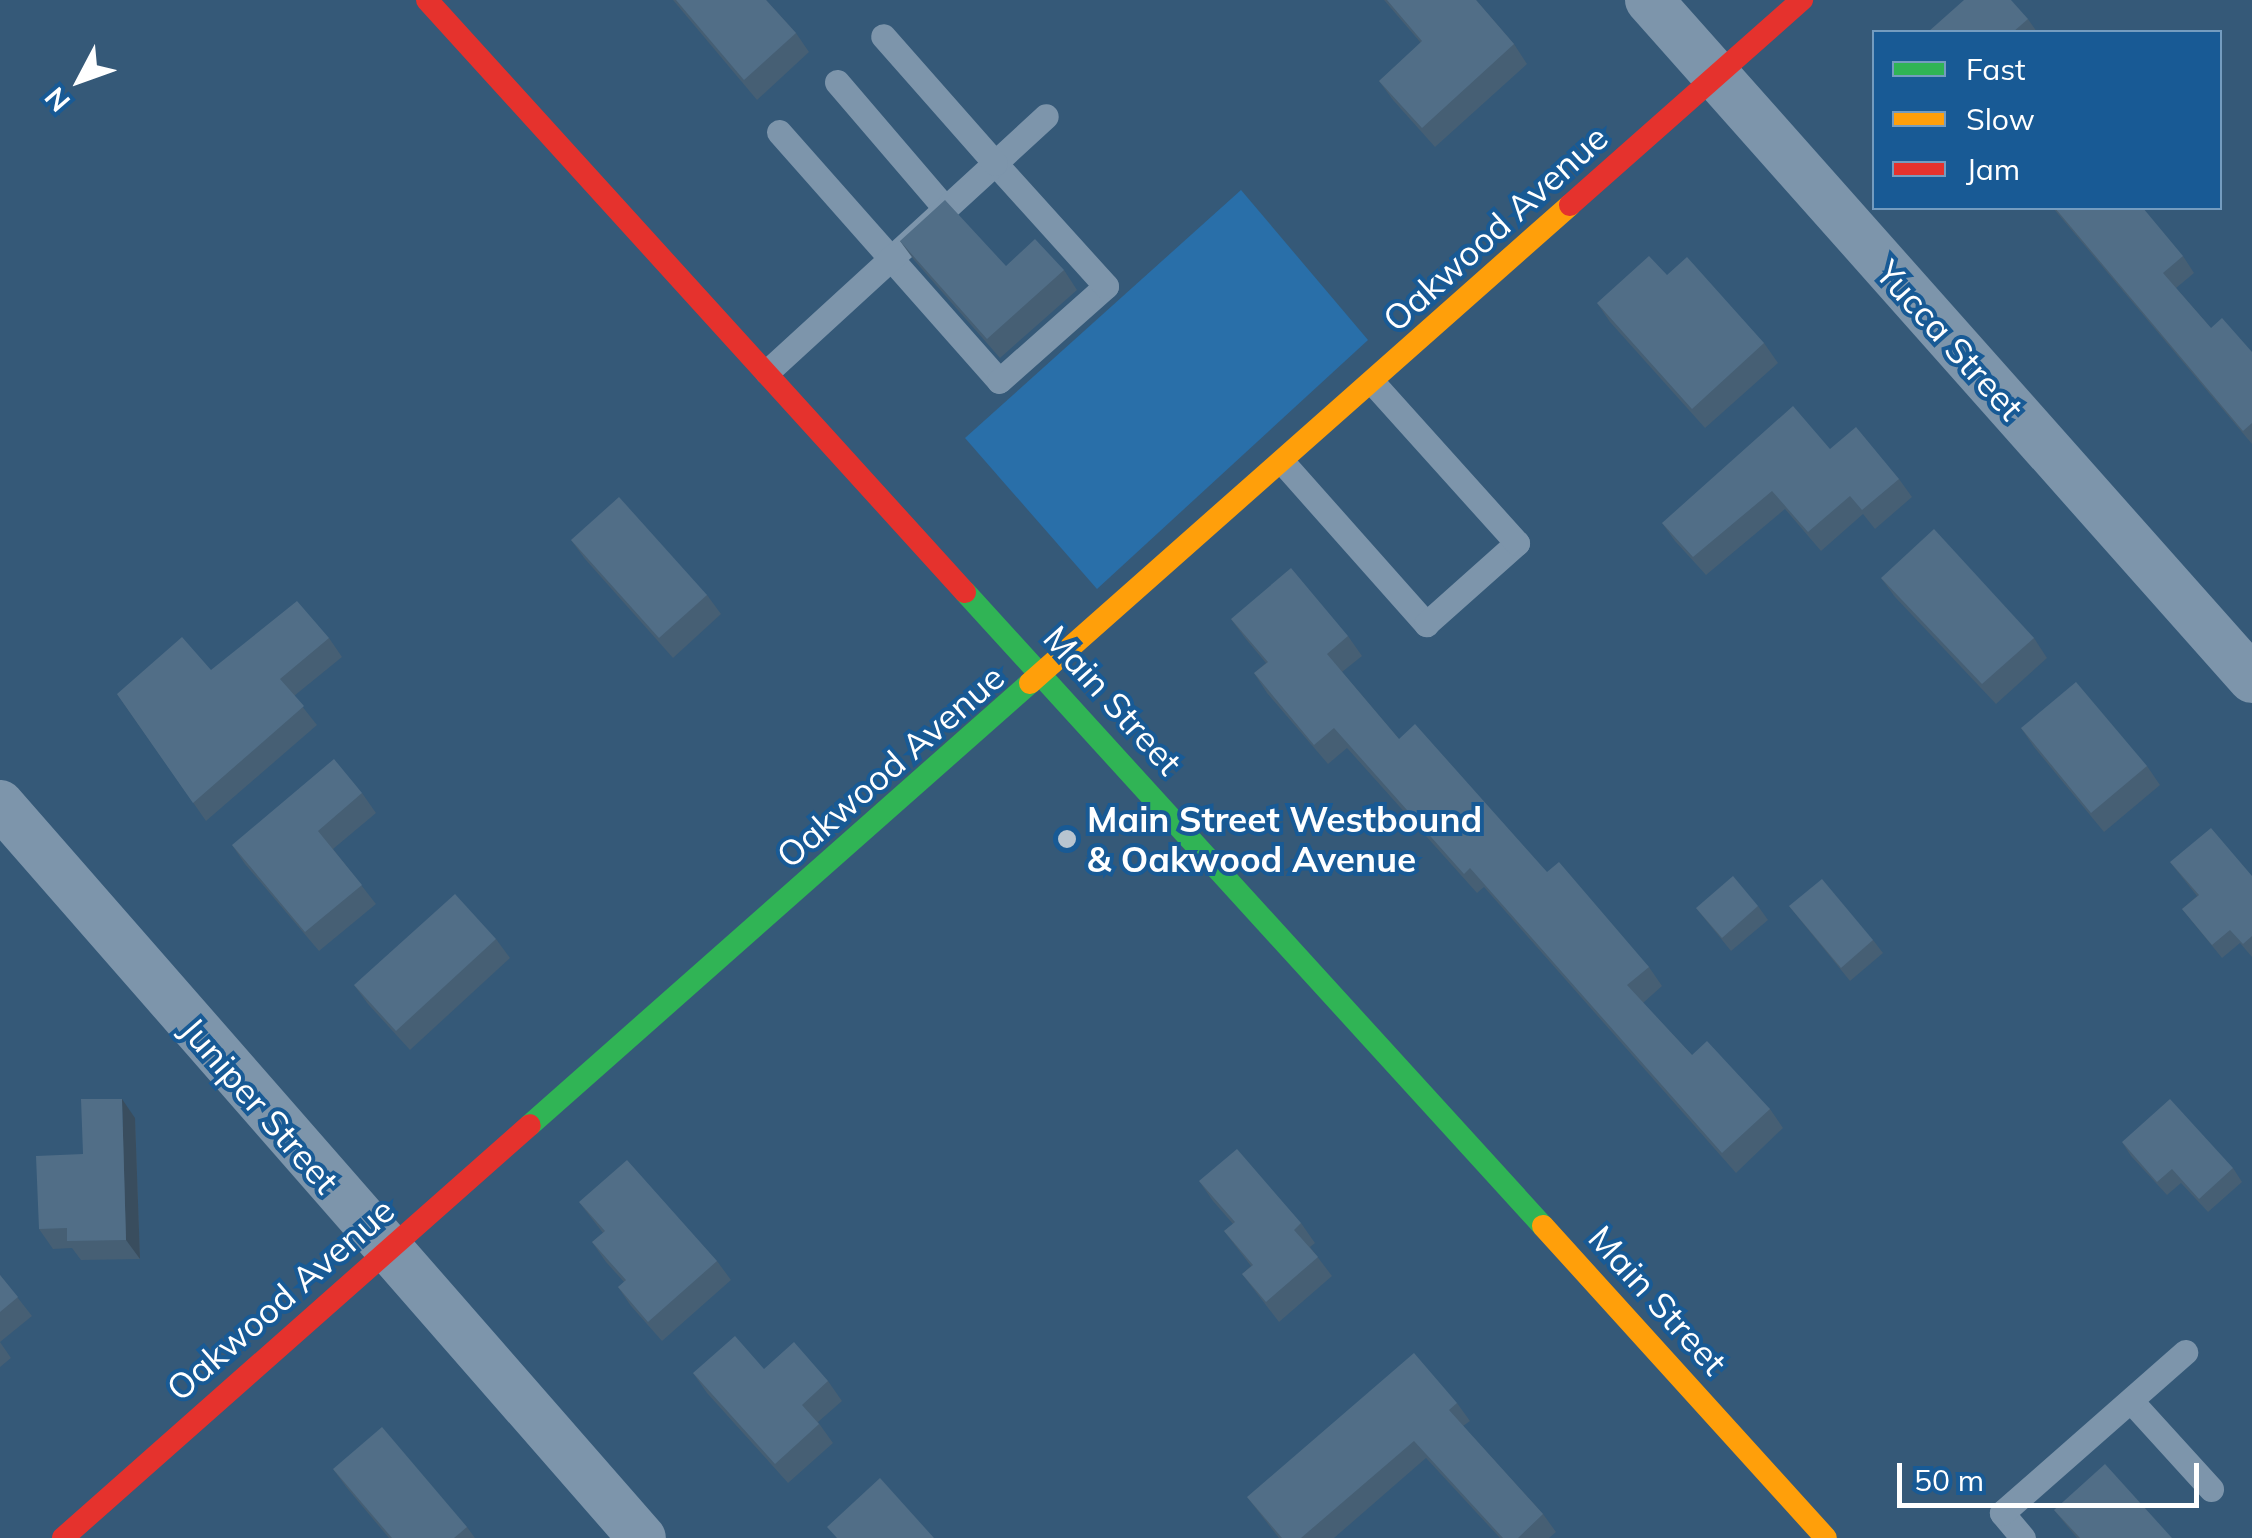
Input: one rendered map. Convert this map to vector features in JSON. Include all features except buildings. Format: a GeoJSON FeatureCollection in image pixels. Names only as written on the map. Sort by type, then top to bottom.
{"type":"FeatureCollection","features":[{"type":"Feature","properties":{"kind":"street","name":"Main Street"},"geometry":{"type":"LineString","coordinates":[[427,0],[1826,1538]]}},
{"type":"Feature","properties":{"kind":"street","name":"Yucca Street"},"geometry":{"type":"LineString","coordinates":[[1649,0],[2252,678]]}},
{"type":"Feature","properties":{"kind":"street","name":"Oakwood Avenue"},"geometry":{"type":"LineString","coordinates":[[63,1538],[1285,465],[1802,0]]}},
{"type":"Feature","properties":{"kind":"street","name":"Juniper Street"},"geometry":{"type":"LineString","coordinates":[[0,804],[386,1252],[642,1538]]}},
{"type":"Feature","properties":{"kind":"lane"},"geometry":{"type":"LineString","coordinates":[[779,132],[999,381],[1106,286],[884,36]]}},
{"type":"Feature","properties":{"kind":"lane"},"geometry":{"type":"LineString","coordinates":[[837,82],[944,207]]}},
{"type":"Feature","properties":{"kind":"lane"},"geometry":{"type":"LineString","coordinates":[[767,372],[1046,116]]}},
{"type":"Feature","properties":{"kind":"lane"},"geometry":{"type":"LineString","coordinates":[[1285,465],[1426,624],[1517,544],[1374,384]]}},
{"type":"Feature","properties":{"kind":"lane"},"geometry":{"type":"LineString","coordinates":[[2024,1538],[2002,1513],[2185,1352]]}},
{"type":"Feature","properties":{"kind":"lane"},"geometry":{"type":"LineString","coordinates":[[2130,1400],[2211,1489]]}},
{"type":"Feature","properties":{"kind":"shaded area"},"geometry":{"type":"Polygon","coordinates":[[[1241,190],[1368,340],[1097,589],[965,438],[1241,190]]]}},
{"type":"Feature","properties":{"kind":"traffic: fast"},"geometry":{"type":"LineString","coordinates":[[965,592],[1543,1226]]}},
{"type":"Feature","properties":{"kind":"traffic: fast"},"geometry":{"type":"LineString","coordinates":[[530,1125],[1030,683]]}},
{"type":"Feature","properties":{"kind":"traffic: slow"},"geometry":{"type":"LineString","coordinates":[[1030,683],[1570,205]]}},
{"type":"Feature","properties":{"kind":"traffic: slow"},"geometry":{"type":"LineString","coordinates":[[1543,1226],[1826,1538]]}},
{"type":"Feature","properties":{"kind":"traffic: jam"},"geometry":{"type":"LineString","coordinates":[[427,0],[965,592]]}},
{"type":"Feature","properties":{"kind":"traffic: jam"},"geometry":{"type":"LineString","coordinates":[[1570,205],[1802,0]]}},
{"type":"Feature","properties":{"kind":"traffic: jam"},"geometry":{"type":"LineString","coordinates":[[63,1538],[530,1125]]}},
{"type":"Feature","properties":{"kind":"place","name":"Main Street Westbound & Oakwood Avenue"},"geometry":{"type":"Point","coordinates":[1067,839]}}]}
